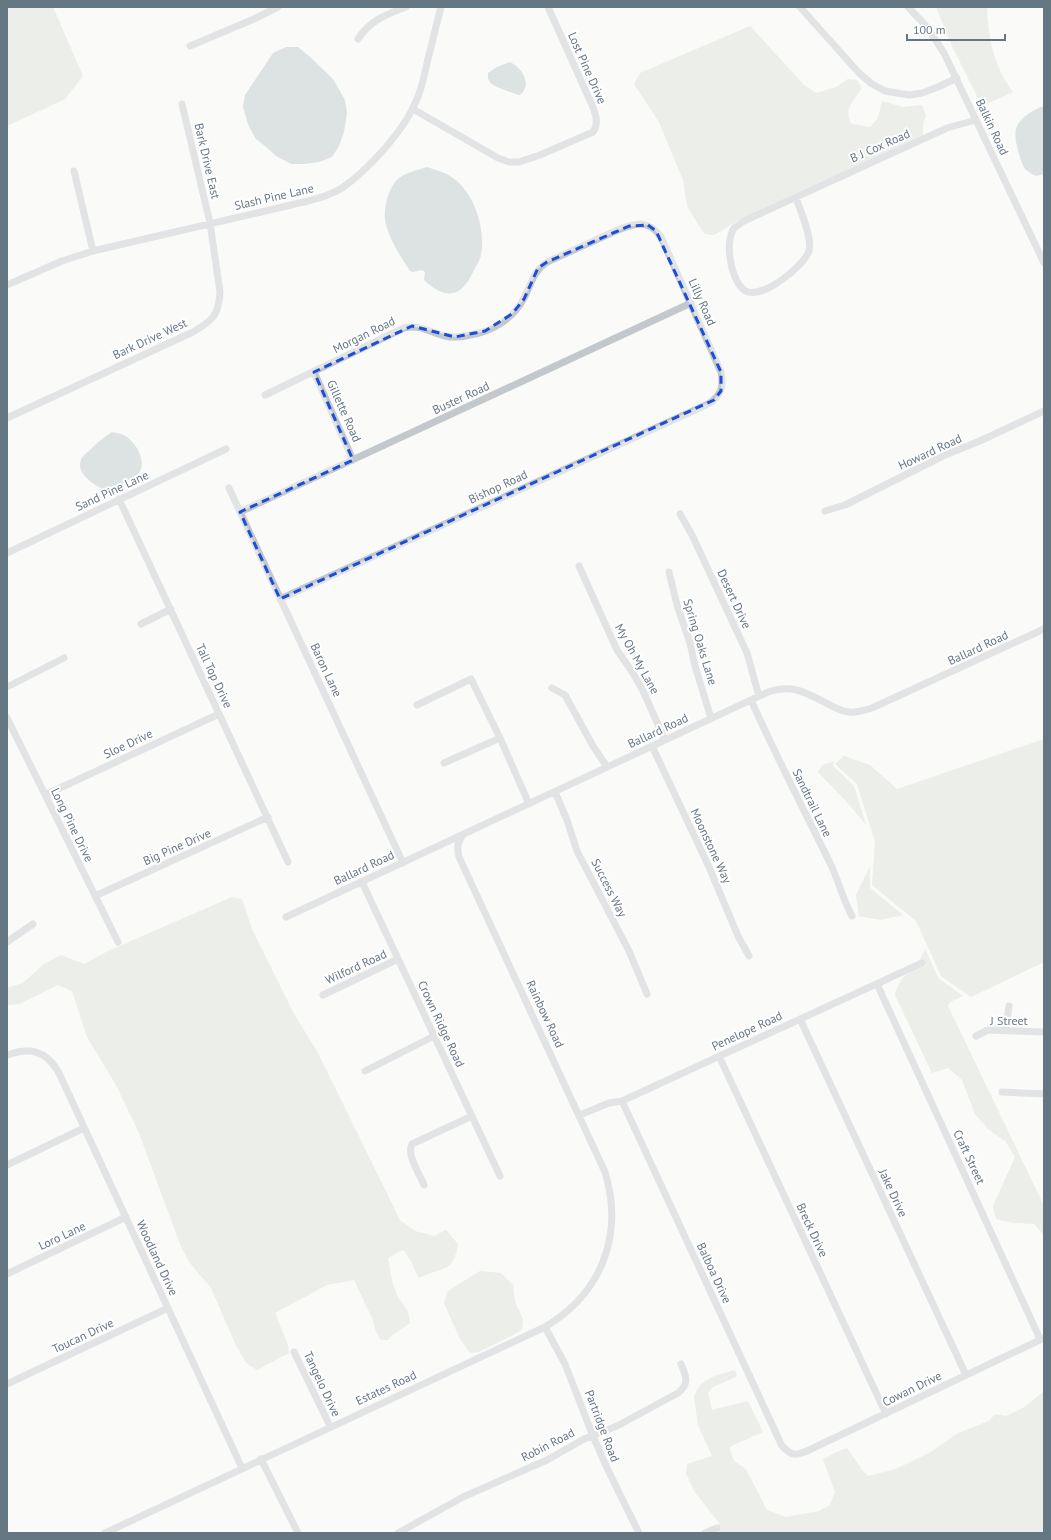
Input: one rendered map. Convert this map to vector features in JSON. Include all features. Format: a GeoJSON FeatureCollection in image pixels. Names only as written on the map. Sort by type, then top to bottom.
{"type":"FeatureCollection","features":[{"type":"Feature","properties":{"kind":"street"},"geometry":{"type":"LineString","coordinates":[[190,46],[254,19],[278,7]]}},
{"type":"Feature","properties":{"kind":"street"},"geometry":{"type":"LineString","coordinates":[[358,39],[362,32],[372,23],[406,7]]}},
{"type":"Feature","properties":{"kind":"street","name":"Slash Pine Lane"},"geometry":{"type":"LineString","coordinates":[[7,285],[62,261],[93,251],[308,201],[324,196],[341,188],[366,167],[382,150],[399,130],[413,109],[422,86],[441,7]]}},
{"type":"Feature","properties":{"kind":"street","name":"Lost Pine Drive"},"geometry":{"type":"LineString","coordinates":[[413,109],[498,158],[509,162],[519,162],[540,155],[592,132],[595,128],[597,120],[592,105],[548,7]]}},
{"type":"Feature","properties":{"kind":"street"},"geometry":{"type":"LineString","coordinates":[[800,7],[859,73],[872,84],[884,91],[909,95],[922,93],[956,78]]}},
{"type":"Feature","properties":{"kind":"street","name":"Balkin Road"},"geometry":{"type":"LineString","coordinates":[[908,7],[928,27],[944,53],[1041,248],[1044,263]]}},
{"type":"Feature","properties":{"kind":"street","name":"Bark Drive East"},"geometry":{"type":"LineString","coordinates":[[182,104],[210,223]]}},
{"type":"Feature","properties":{"kind":"street","name":"B J Cox Road"},"geometry":{"type":"LineString","coordinates":[[796,198],[809,242],[809,251],[804,260],[796,269],[774,285],[757,292],[746,291],[738,284],[732,269],[730,249],[731,236],[734,229],[744,221],[947,128],[976,120]]}},
{"type":"Feature","properties":{"kind":"street"},"geometry":{"type":"LineString","coordinates":[[74,171],[93,251]]}},
{"type":"Feature","properties":{"kind":"street","name":"Bark Drive West"},"geometry":{"type":"LineString","coordinates":[[7,418],[193,332],[212,319],[218,308],[220,292],[210,223]]}},
{"type":"Feature","properties":{"kind":"street","name":"Morgan Road"},"geometry":{"type":"LineString","coordinates":[[265,395],[404,328],[412,326],[446,336],[455,337],[470,335],[491,329],[512,314],[524,299],[538,268],[547,262],[629,226],[644,224],[651,226]]}},
{"type":"Feature","properties":{"kind":"street","name":"Lilly Road"},"geometry":{"type":"LineString","coordinates":[[651,226],[661,237],[721,372],[721,391]]}},
{"type":"Feature","properties":{"kind":"street","name":"Buster Road"},"geometry":{"type":"LineString","coordinates":[[240,512],[691,303]]}},
{"type":"Feature","properties":{"kind":"street","name":"Gillette Road"},"geometry":{"type":"LineString","coordinates":[[314,372],[353,460]]}},
{"type":"Feature","properties":{"kind":"street","name":"Bishop Road"},"geometry":{"type":"LineString","coordinates":[[280,599],[708,404],[714,400],[721,391]]}},
{"type":"Feature","properties":{"kind":"street","name":"Howard Road"},"geometry":{"type":"LineString","coordinates":[[825,512],[845,505],[943,456],[982,440],[1044,411]]}},
{"type":"Feature","properties":{"kind":"street","name":"Sand Pine Lane"},"geometry":{"type":"LineString","coordinates":[[7,553],[226,449]]}},
{"type":"Feature","properties":{"kind":"street","name":"Baron Lane"},"geometry":{"type":"LineString","coordinates":[[228,488],[403,863]]}},
{"type":"Feature","properties":{"kind":"street","name":"Tall Top Drive"},"geometry":{"type":"LineString","coordinates":[[119,500],[288,862]]}},
{"type":"Feature","properties":{"kind":"street","name":"Desert Drive"},"geometry":{"type":"LineString","coordinates":[[680,514],[692,534],[747,653],[759,696]]}},
{"type":"Feature","properties":{"kind":"street","name":"My Oh My Lane"},"geometry":{"type":"LineString","coordinates":[[579,566],[617,650],[643,691],[665,740]]}},
{"type":"Feature","properties":{"kind":"street","name":"Spring Oaks Lane"},"geometry":{"type":"LineString","coordinates":[[669,572],[677,605],[690,643],[695,666],[711,718]]}},
{"type":"Feature","properties":{"kind":"street"},"geometry":{"type":"LineString","coordinates":[[142,624],[171,609]]}},
{"type":"Feature","properties":{"kind":"street","name":"Ballard Road"},"geometry":{"type":"LineString","coordinates":[[286,917],[711,718],[777,689],[790,688],[802,691],[844,711],[860,712],[872,708],[1044,629]]}},
{"type":"Feature","properties":{"kind":"street"},"geometry":{"type":"LineString","coordinates":[[7,687],[64,658]]}},
{"type":"Feature","properties":{"kind":"street"},"geometry":{"type":"LineString","coordinates":[[417,705],[471,679],[500,738],[529,804]]}},
{"type":"Feature","properties":{"kind":"street"},"geometry":{"type":"LineString","coordinates":[[552,688],[565,695],[593,746],[607,767]]}},
{"type":"Feature","properties":{"kind":"street","name":"Sandtrail Lane"},"geometry":{"type":"LineString","coordinates":[[752,700],[772,747],[832,868],[847,908],[852,916]]}},
{"type":"Feature","properties":{"kind":"street","name":"Sloe Drive"},"geometry":{"type":"LineString","coordinates":[[45,795],[219,714]]}},
{"type":"Feature","properties":{"kind":"street","name":"Long Pine Drive"},"geometry":{"type":"LineString","coordinates":[[7,718],[118,942]]}},
{"type":"Feature","properties":{"kind":"street"},"geometry":{"type":"LineString","coordinates":[[444,763],[500,738]]}},
{"type":"Feature","properties":{"kind":"street","name":"Moonstone Way"},"geometry":{"type":"LineString","coordinates":[[652,746],[709,867],[738,936],[749,956]]}},
{"type":"Feature","properties":{"kind":"street","name":"Success Way"},"geometry":{"type":"LineString","coordinates":[[555,792],[567,820],[577,851],[629,951],[647,994]]}},
{"type":"Feature","properties":{"kind":"street","name":"Big Pine Drive"},"geometry":{"type":"LineString","coordinates":[[95,896],[268,817]]}},
{"type":"Feature","properties":{"kind":"street","name":"Rainbow Road"},"geometry":{"type":"LineString","coordinates":[[463,835],[459,840],[457,848],[460,857],[605,1172],[612,1205]]}},
{"type":"Feature","properties":{"kind":"street","name":"Crown Ridge Road"},"geometry":{"type":"LineString","coordinates":[[362,882],[500,1176]]}},
{"type":"Feature","properties":{"kind":"street"},"geometry":{"type":"LineString","coordinates":[[7,942],[33,924]]}},
{"type":"Feature","properties":{"kind":"street","name":"Wilford Road"},"geometry":{"type":"LineString","coordinates":[[323,995],[398,959]]}},
{"type":"Feature","properties":{"kind":"street","name":"Penelope Road"},"geometry":{"type":"LineString","coordinates":[[580,1115],[609,1103],[622,1101],[922,963]]}},
{"type":"Feature","properties":{"kind":"street","name":"Craft Street"},"geometry":{"type":"LineString","coordinates":[[877,984],[1042,1338]]}},
{"type":"Feature","properties":{"kind":"street"},"geometry":{"type":"LineString","coordinates":[[1006,1030],[1009,1006]]}},
{"type":"Feature","properties":{"kind":"street","name":"Jake Drive"},"geometry":{"type":"LineString","coordinates":[[800,1019],[966,1375]]}},
{"type":"Feature","properties":{"kind":"street","name":"J Street"},"geometry":{"type":"LineString","coordinates":[[976,1036],[988,1030],[1044,1032]]}},
{"type":"Feature","properties":{"kind":"street"},"geometry":{"type":"LineString","coordinates":[[365,1071],[434,1036]]}},
{"type":"Feature","properties":{"kind":"street","name":"Woodland Drive"},"geometry":{"type":"LineString","coordinates":[[7,1055],[27,1050],[41,1054],[49,1059],[58,1071],[242,1468]]}},
{"type":"Feature","properties":{"kind":"street","name":"Breck Drive"},"geometry":{"type":"LineString","coordinates":[[719,1056],[886,1414]]}},
{"type":"Feature","properties":{"kind":"street"},"geometry":{"type":"LineString","coordinates":[[1002,1092],[1044,1094]]}},
{"type":"Feature","properties":{"kind":"street","name":"Balboa Drive"},"geometry":{"type":"LineString","coordinates":[[622,1101],[782,1446],[788,1452]]}},
{"type":"Feature","properties":{"kind":"street"},"geometry":{"type":"LineString","coordinates":[[424,1185],[411,1156],[410,1147],[417,1141],[472,1116]]}},
{"type":"Feature","properties":{"kind":"street"},"geometry":{"type":"LineString","coordinates":[[7,1165],[84,1128]]}},
{"type":"Feature","properties":{"kind":"street","name":"Estates Road"},"geometry":{"type":"LineString","coordinates":[[104,1533],[544,1327],[555,1320],[572,1307],[594,1280],[605,1256],[608,1244],[612,1225],[612,1205]]}},
{"type":"Feature","properties":{"kind":"street","name":"Loro Lane"},"geometry":{"type":"LineString","coordinates":[[7,1274],[126,1217]]}},
{"type":"Feature","properties":{"kind":"street","name":"Toucan Drive"},"geometry":{"type":"LineString","coordinates":[[7,1384],[168,1308]]}},
{"type":"Feature","properties":{"kind":"street","name":"Partridge Road"},"geometry":{"type":"LineString","coordinates":[[544,1327],[565,1364],[593,1436],[619,1494],[639,1533]]}},
{"type":"Feature","properties":{"kind":"street","name":"Cowan Drive"},"geometry":{"type":"LineString","coordinates":[[788,1452],[794,1455],[807,1452],[1042,1338]]}},
{"type":"Feature","properties":{"kind":"street","name":"Tangelo Drive"},"geometry":{"type":"LineString","coordinates":[[294,1352],[330,1426]]}},
{"type":"Feature","properties":{"kind":"street","name":"Robin Road"},"geometry":{"type":"LineString","coordinates":[[398,1533],[463,1497],[547,1460],[593,1436],[617,1426],[678,1393],[683,1389],[686,1380],[686,1375],[681,1364]]}},
{"type":"Feature","properties":{"kind":"street"},"geometry":{"type":"LineString","coordinates":[[261,1459],[298,1533]]}},
{"type":"Feature","properties":{"kind":"street"},"geometry":{"type":"LineString","coordinates":[[705,1533],[716,1528]]}},
{"type":"Feature","properties":{"kind":"highlighted area"},"geometry":{"type":"Polygon","coordinates":[[[648,225],[656,231],[721,372],[721,391],[714,400],[280,599],[240,512],[353,460],[314,372],[412,326],[455,337],[485,331],[512,314],[524,299],[538,268],[547,262],[629,226],[648,225]]]}},
{"type":"Feature","properties":{"kind":"shaded area"},"geometry":{"type":"Polygon","coordinates":[[[7,7],[53,7],[83,76],[65,99],[7,126],[7,7]]]}},
{"type":"Feature","properties":{"kind":"shaded area"},"geometry":{"type":"Polygon","coordinates":[[[936,7],[987,7],[993,51],[1001,72],[1013,92],[982,106],[952,46],[936,7]]]}},
{"type":"Feature","properties":{"kind":"shaded area"},"geometry":{"type":"Polygon","coordinates":[[[750,26],[804,85],[816,93],[836,87],[848,79],[857,80],[862,88],[850,106],[848,115],[852,124],[870,127],[878,118],[882,101],[903,107],[922,105],[926,115],[923,124],[923,135],[737,221],[714,235],[705,234],[687,206],[683,180],[659,122],[634,84],[640,73],[750,26]]]}},
{"type":"Feature","properties":{"kind":"shaded area"},"geometry":{"type":"Polygon","coordinates":[[[286,47],[298,47],[310,57],[333,79],[345,100],[347,113],[344,132],[339,146],[332,157],[319,162],[291,164],[276,156],[256,139],[249,127],[243,107],[245,95],[273,53],[286,47]]]}},
{"type":"Feature","properties":{"kind":"shaded area"},"geometry":{"type":"Polygon","coordinates":[[[510,62],[522,72],[526,81],[524,91],[520,95],[496,87],[491,84],[488,79],[488,73],[497,67],[510,62]]]}},
{"type":"Feature","properties":{"kind":"shaded area"},"geometry":{"type":"Polygon","coordinates":[[[1044,106],[1044,174],[1036,176],[1025,169],[1017,148],[1015,135],[1019,122],[1025,116],[1044,106]]]}},
{"type":"Feature","properties":{"kind":"shaded area"},"geometry":{"type":"Polygon","coordinates":[[[427,167],[442,172],[458,182],[472,200],[480,222],[482,245],[480,259],[468,281],[458,291],[452,293],[439,291],[424,280],[425,272],[422,270],[413,272],[410,271],[393,243],[385,219],[385,206],[389,193],[395,182],[405,174],[427,167]]]}},
{"type":"Feature","properties":{"kind":"shaded area"},"geometry":{"type":"Polygon","coordinates":[[[112,432],[126,436],[135,445],[141,457],[141,469],[135,477],[124,483],[112,487],[101,488],[84,475],[80,468],[80,464],[84,456],[112,432]]]}},
{"type":"Feature","properties":{"kind":"shaded area"},"geometry":{"type":"Polygon","coordinates":[[[1044,739],[1044,962],[971,997],[941,976],[916,921],[872,885],[875,842],[857,784],[835,764],[844,756],[870,765],[897,789],[1044,739]]]}},
{"type":"Feature","properties":{"kind":"shaded area"},"geometry":{"type":"Polygon","coordinates":[[[834,761],[833,766],[854,786],[866,825],[846,801],[818,772],[822,765],[834,761]]]}},
{"type":"Feature","properties":{"kind":"shaded area"},"geometry":{"type":"Polygon","coordinates":[[[870,866],[870,888],[903,915],[880,920],[859,916],[856,895],[870,866]]]}},
{"type":"Feature","properties":{"kind":"shaded area"},"geometry":{"type":"Polygon","coordinates":[[[232,897],[242,899],[252,929],[294,1014],[318,1053],[400,1220],[415,1231],[434,1236],[446,1230],[458,1244],[456,1254],[450,1265],[446,1268],[419,1278],[403,1250],[388,1258],[395,1290],[399,1299],[407,1310],[410,1323],[391,1336],[388,1340],[381,1340],[376,1332],[372,1318],[354,1280],[327,1285],[275,1313],[288,1345],[289,1353],[257,1370],[246,1363],[234,1341],[211,1288],[189,1262],[180,1244],[139,1133],[116,1085],[87,1037],[72,991],[58,985],[19,1004],[7,1005],[7,988],[23,983],[44,964],[61,955],[84,964],[108,951],[232,897]]]}},
{"type":"Feature","properties":{"kind":"shaded area"},"geometry":{"type":"Polygon","coordinates":[[[925,949],[939,979],[963,996],[950,1002],[948,1006],[1044,1206],[1044,1235],[1034,1224],[1014,1223],[996,1219],[993,1206],[1015,1157],[1006,1142],[988,1129],[975,1114],[962,1080],[948,1068],[932,1073],[895,995],[902,979],[926,965],[924,959],[919,961],[925,949]]]}},
{"type":"Feature","properties":{"kind":"shaded area"},"geometry":{"type":"Polygon","coordinates":[[[480,1271],[501,1273],[513,1285],[515,1302],[523,1319],[522,1330],[479,1352],[470,1353],[460,1339],[444,1303],[448,1291],[480,1271]]]}},
{"type":"Feature","properties":{"kind":"shaded area"},"geometry":{"type":"Polygon","coordinates":[[[734,1370],[737,1374],[736,1377],[713,1387],[708,1393],[712,1410],[748,1401],[763,1432],[729,1447],[734,1461],[746,1469],[767,1510],[786,1517],[819,1511],[830,1505],[835,1492],[823,1459],[841,1450],[847,1448],[868,1476],[896,1469],[931,1452],[958,1433],[989,1421],[995,1414],[1006,1416],[1023,1408],[1044,1391],[1044,1533],[719,1533],[719,1523],[694,1491],[686,1473],[687,1464],[712,1456],[698,1425],[694,1396],[700,1385],[712,1377],[734,1370]]]}}]}
